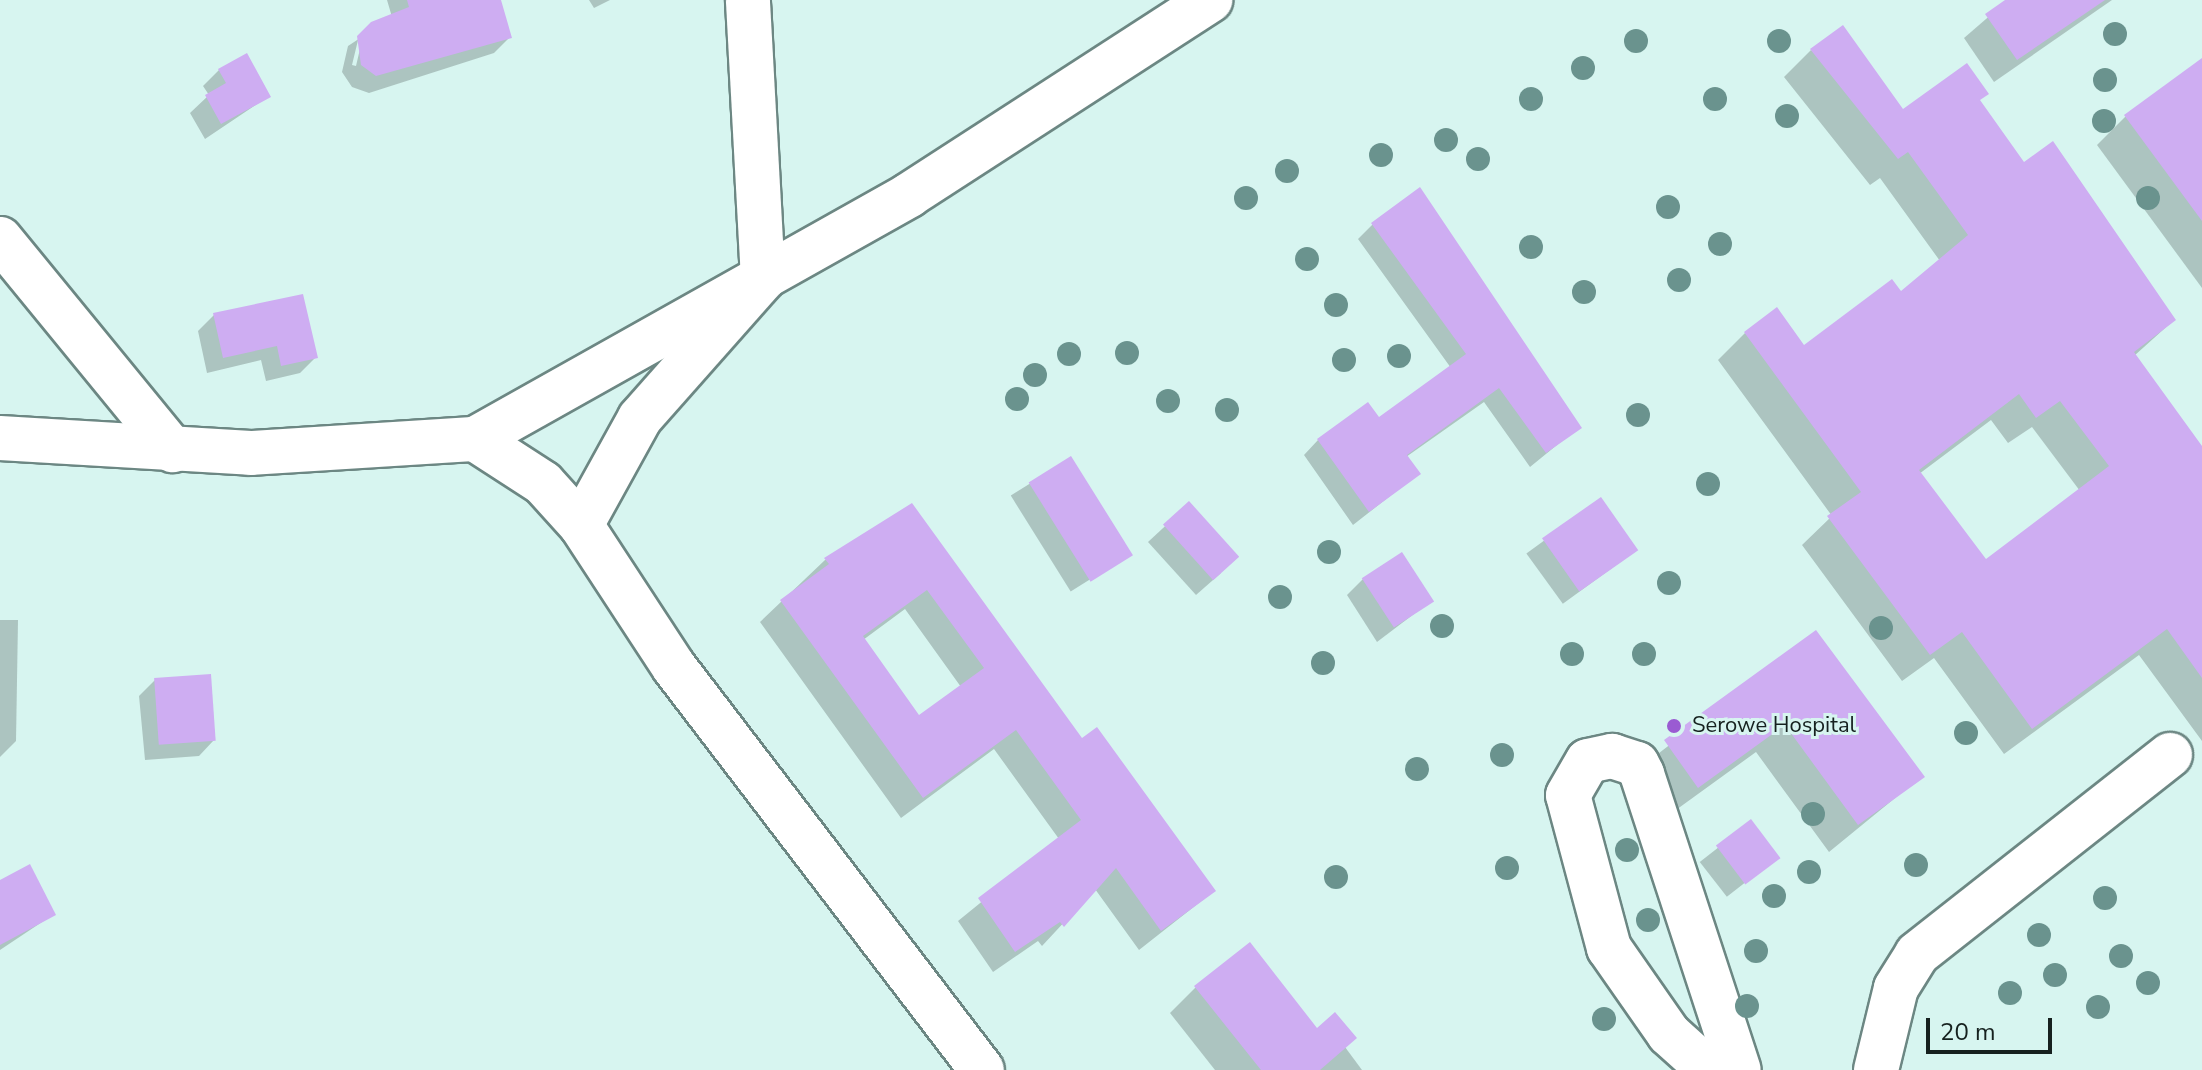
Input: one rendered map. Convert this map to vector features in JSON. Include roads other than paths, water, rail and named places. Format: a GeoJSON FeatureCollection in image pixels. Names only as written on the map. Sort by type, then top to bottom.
{"type":"FeatureCollection","features":[{"type":"Feature","properties":{"kind":"street"},"geometry":{"type":"LineString","coordinates":[[581,525],[640,418],[763,279],[748,0]]}},
{"type":"Feature","properties":{"kind":"street"},"geometry":{"type":"LineString","coordinates":[[0,438],[55,436],[173,450],[344,452],[475,439],[909,195],[1210,0]]}},
{"type":"Feature","properties":{"kind":"street"},"geometry":{"type":"LineString","coordinates":[[0,239],[173,450]]}},
{"type":"Feature","properties":{"kind":"street"},"geometry":{"type":"LineString","coordinates":[[475,439],[543,483],[581,525],[674,667],[982,1070]]}},
{"type":"Feature","properties":{"kind":"street"},"geometry":{"type":"LineString","coordinates":[[1876,1070],[1896,988],[1917,954],[2170,755]]}},
{"type":"Feature","properties":{"kind":"street"},"geometry":{"type":"LineString","coordinates":[[1709,1070],[1660,1024],[1609,948],[1568,795],[1588,761],[1612,756],[1642,774],[1739,1070]]}},
{"type":"Feature","properties":{"kind":"place","name":"Serowe Hospital"},"geometry":{"type":"Point","coordinates":[1674,726]}}]}
